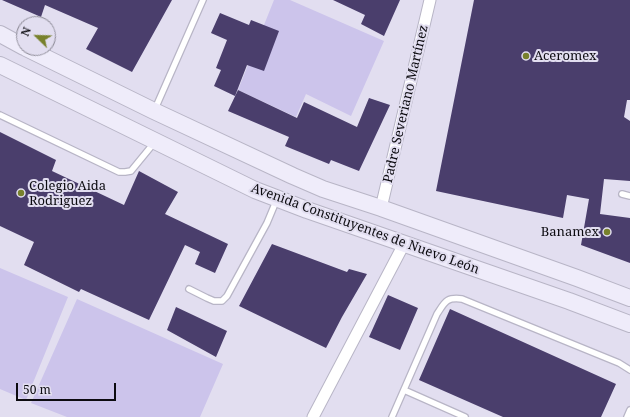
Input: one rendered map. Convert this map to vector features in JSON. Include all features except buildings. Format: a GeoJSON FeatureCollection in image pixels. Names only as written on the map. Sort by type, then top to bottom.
{"type":"FeatureCollection","features":[{"type":"Feature","properties":{"kind":"main road","name":"Avenida Constituyentes de Nuevo León"},"geometry":{"type":"LineString","coordinates":[[0,34],[16,43]]}},
{"type":"Feature","properties":{"kind":"main road","name":"Avenida Constituyentes de Nuevo León"},"geometry":{"type":"LineString","coordinates":[[41,56],[154,111],[323,189],[381,208],[630,298]]}},
{"type":"Feature","properties":{"kind":"main road"},"geometry":{"type":"LineString","coordinates":[[0,65],[32,74],[36,73],[42,68],[47,59]]}},
{"type":"Feature","properties":{"kind":"main road","name":"Avenida Constituyentes de Nuevo León"},"geometry":{"type":"LineString","coordinates":[[0,65],[255,190],[307,210],[569,301],[630,324]]}},
{"type":"Feature","properties":{"kind":"main road"},"geometry":{"type":"LineString","coordinates":[[42,85],[45,77],[51,73],[67,74],[101,84]]}},
{"type":"Feature","properties":{"kind":"street","name":"Padre Severiano Martínez"},"geometry":{"type":"LineString","coordinates":[[381,208],[430,0]]}},
{"type":"Feature","properties":{"kind":"street"},"geometry":{"type":"LineString","coordinates":[[313,417],[404,244]]}},
{"type":"Feature","properties":{"kind":"lane"},"geometry":{"type":"LineString","coordinates":[[154,111],[203,0]]}},
{"type":"Feature","properties":{"kind":"lane"},"geometry":{"type":"LineString","coordinates":[[0,115],[119,172],[131,171],[156,141]]}},
{"type":"Feature","properties":{"kind":"lane"},"geometry":{"type":"LineString","coordinates":[[622,194],[630,196]]}},
{"type":"Feature","properties":{"kind":"lane"},"geometry":{"type":"LineString","coordinates":[[189,288],[207,298],[214,300],[222,301],[227,296],[267,223],[278,199]]}},
{"type":"Feature","properties":{"kind":"lane"},"geometry":{"type":"LineString","coordinates":[[392,417],[437,314],[445,302],[452,298],[462,299],[619,364],[630,370]]}},
{"type":"Feature","properties":{"kind":"lane"},"geometry":{"type":"LineString","coordinates":[[404,390],[465,417]]}},
{"type":"Feature","properties":{"kind":"lane"},"geometry":{"type":"LineString","coordinates":[[627,417],[630,410]]}},
{"type":"Feature","properties":{"kind":"shaded area"},"geometry":{"type":"Polygon","coordinates":[[[274,0],[290,0],[384,41],[351,116],[306,94],[296,117],[238,90],[274,0]]]}},
{"type":"Feature","properties":{"kind":"shaded area"},"geometry":{"type":"Polygon","coordinates":[[[0,268],[68,297],[26,400],[0,389],[0,268]]]}},
{"type":"Feature","properties":{"kind":"shaded area"},"geometry":{"type":"Polygon","coordinates":[[[77,299],[223,364],[200,417],[67,417],[31,403],[77,299]]]}},
{"type":"Feature","properties":{"kind":"place","name":"Aceromex"},"geometry":{"type":"Point","coordinates":[526,56]}},
{"type":"Feature","properties":{"kind":"place","name":"Colegio Aida Rodriguez"},"geometry":{"type":"Point","coordinates":[21,193]}},
{"type":"Feature","properties":{"kind":"place","name":"Banamex"},"geometry":{"type":"Point","coordinates":[607,232]}}]}
